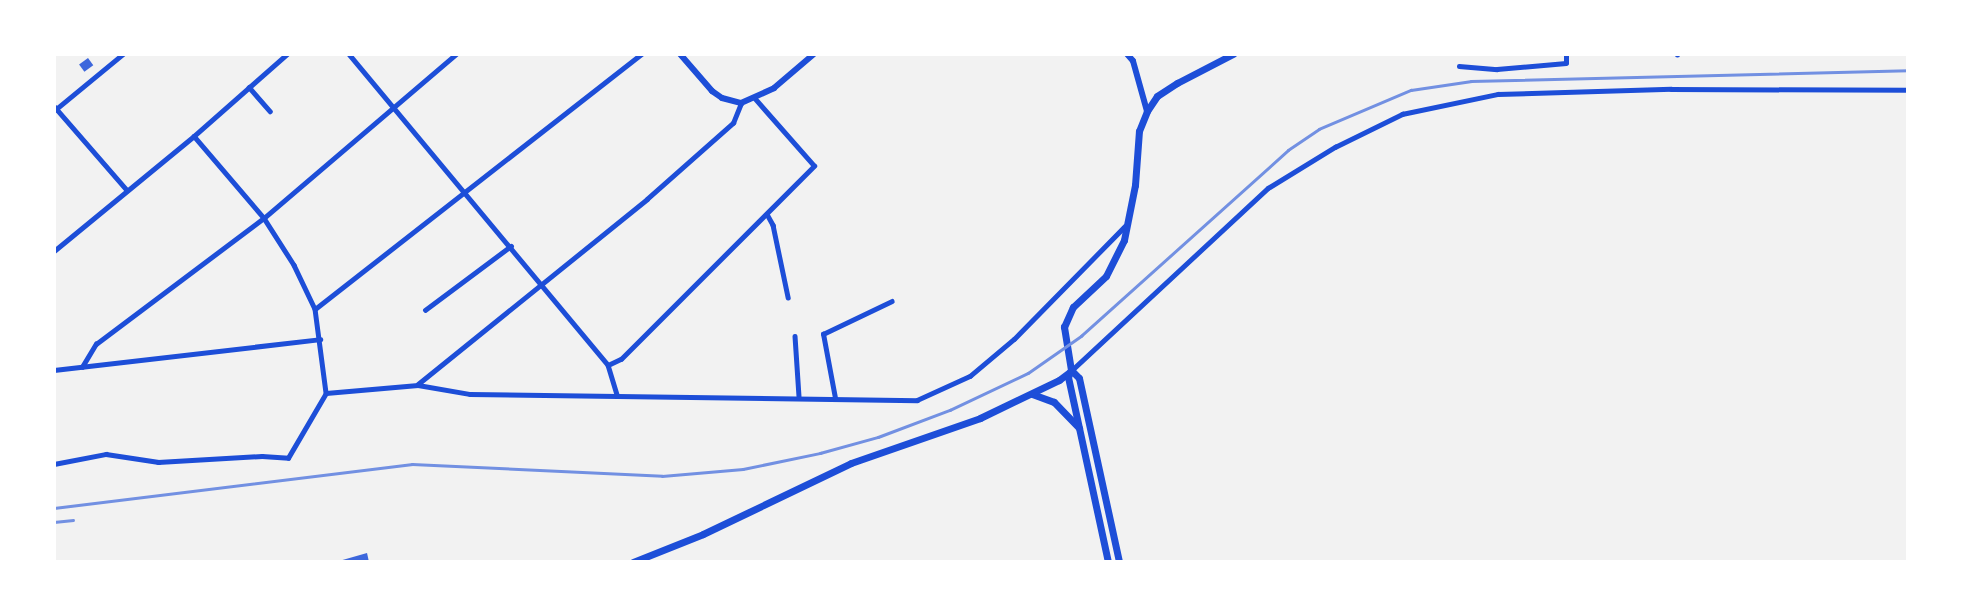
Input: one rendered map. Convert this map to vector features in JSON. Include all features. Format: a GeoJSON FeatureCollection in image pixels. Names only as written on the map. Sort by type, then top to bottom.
{"type":"FeatureCollection","features":[{"type":"Feature","properties":{"kind":"main road"},"geometry":{"type":"LineString","coordinates":[[1119,562],[1079,378],[1071,370],[1064,334],[1066,321],[1073,307],[1105,276],[1125,240],[1139,131],[1147,111],[1157,96],[1233,54]]}},
{"type":"Feature","properties":{"kind":"main road"},"geometry":{"type":"LineString","coordinates":[[634,562],[703,534],[851,463],[980,418],[1059,380],[1071,370]]}},
{"type":"Feature","properties":{"kind":"main road"},"geometry":{"type":"LineString","coordinates":[[1071,370],[1068,377],[1108,562]]}},
{"type":"Feature","properties":{"kind":"main road"},"geometry":{"type":"LineString","coordinates":[[1031,394],[1054,402],[1079,428]]}},
{"type":"Feature","properties":{"kind":"street"},"geometry":{"type":"LineString","coordinates":[[123,54],[55,108],[127,190]]}},
{"type":"Feature","properties":{"kind":"street"},"geometry":{"type":"LineString","coordinates":[[54,251],[194,136],[287,54]]}},
{"type":"Feature","properties":{"kind":"street"},"geometry":{"type":"LineString","coordinates":[[349,54],[608,365],[617,395]]}},
{"type":"Feature","properties":{"kind":"street"},"geometry":{"type":"LineString","coordinates":[[82,367],[82,361],[96,344],[264,218],[456,54]]}},
{"type":"Feature","properties":{"kind":"street"},"geometry":{"type":"LineString","coordinates":[[315,309],[641,54]]}},
{"type":"Feature","properties":{"kind":"street"},"geometry":{"type":"LineString","coordinates":[[680,54],[712,91],[722,99],[741,103],[755,99],[774,88],[814,54]]}},
{"type":"Feature","properties":{"kind":"street"},"geometry":{"type":"LineString","coordinates":[[1127,54],[1133,61],[1147,111]]}},
{"type":"Feature","properties":{"kind":"street"},"geometry":{"type":"LineString","coordinates":[[1459,66],[1497,69],[1566,63],[1566,54]]}},
{"type":"Feature","properties":{"kind":"street"},"geometry":{"type":"LineString","coordinates":[[249,87],[270,111]]}},
{"type":"Feature","properties":{"kind":"street"},"geometry":{"type":"LineString","coordinates":[[1071,370],[1268,188],[1335,147],[1402,114],[1498,93],[1671,89],[1908,90]]}},
{"type":"Feature","properties":{"kind":"street"},"geometry":{"type":"LineString","coordinates":[[608,365],[621,359],[814,166],[755,99]]}},
{"type":"Feature","properties":{"kind":"street"},"geometry":{"type":"LineString","coordinates":[[418,385],[543,284],[733,123],[741,103]]}},
{"type":"Feature","properties":{"kind":"street"},"geometry":{"type":"LineString","coordinates":[[54,464],[106,454],[158,462],[262,456],[288,458],[326,393],[315,309],[294,265],[264,218],[194,136]]}},
{"type":"Feature","properties":{"kind":"street"},"geometry":{"type":"LineString","coordinates":[[767,214],[776,239],[788,297]]}},
{"type":"Feature","properties":{"kind":"street"},"geometry":{"type":"LineString","coordinates":[[326,393],[418,385],[470,394],[617,395],[625,398],[799,396],[917,400],[970,376],[1014,339],[1128,223]]}},
{"type":"Feature","properties":{"kind":"street"},"geometry":{"type":"LineString","coordinates":[[425,310],[511,246]]}},
{"type":"Feature","properties":{"kind":"street"},"geometry":{"type":"LineString","coordinates":[[835,398],[823,334],[891,301]]}},
{"type":"Feature","properties":{"kind":"street"},"geometry":{"type":"LineString","coordinates":[[794,336],[799,396]]}},
{"type":"Feature","properties":{"kind":"street"},"geometry":{"type":"LineString","coordinates":[[55,369],[320,339]]}},
{"type":"Feature","properties":{"kind":"building"},"geometry":{"type":"Polygon","coordinates":[[[88,58],[93,65],[84,72],[79,64],[88,58]]]}},
{"type":"Feature","properties":{"kind":"building"},"geometry":{"type":"Polygon","coordinates":[[[367,553],[369,562],[339,562],[339,561],[367,553]]]}},
{"type":"Feature","properties":{"kind":"railway"},"geometry":{"type":"LineString","coordinates":[[54,508],[412,464],[662,476],[743,469],[820,453],[878,437],[950,410],[1028,373],[1081,336],[1288,150],[1319,129],[1411,90],[1471,81],[1908,70]]}},
{"type":"Feature","properties":{"kind":"railway"},"geometry":{"type":"LineString","coordinates":[[54,522],[73,520]]}}]}
